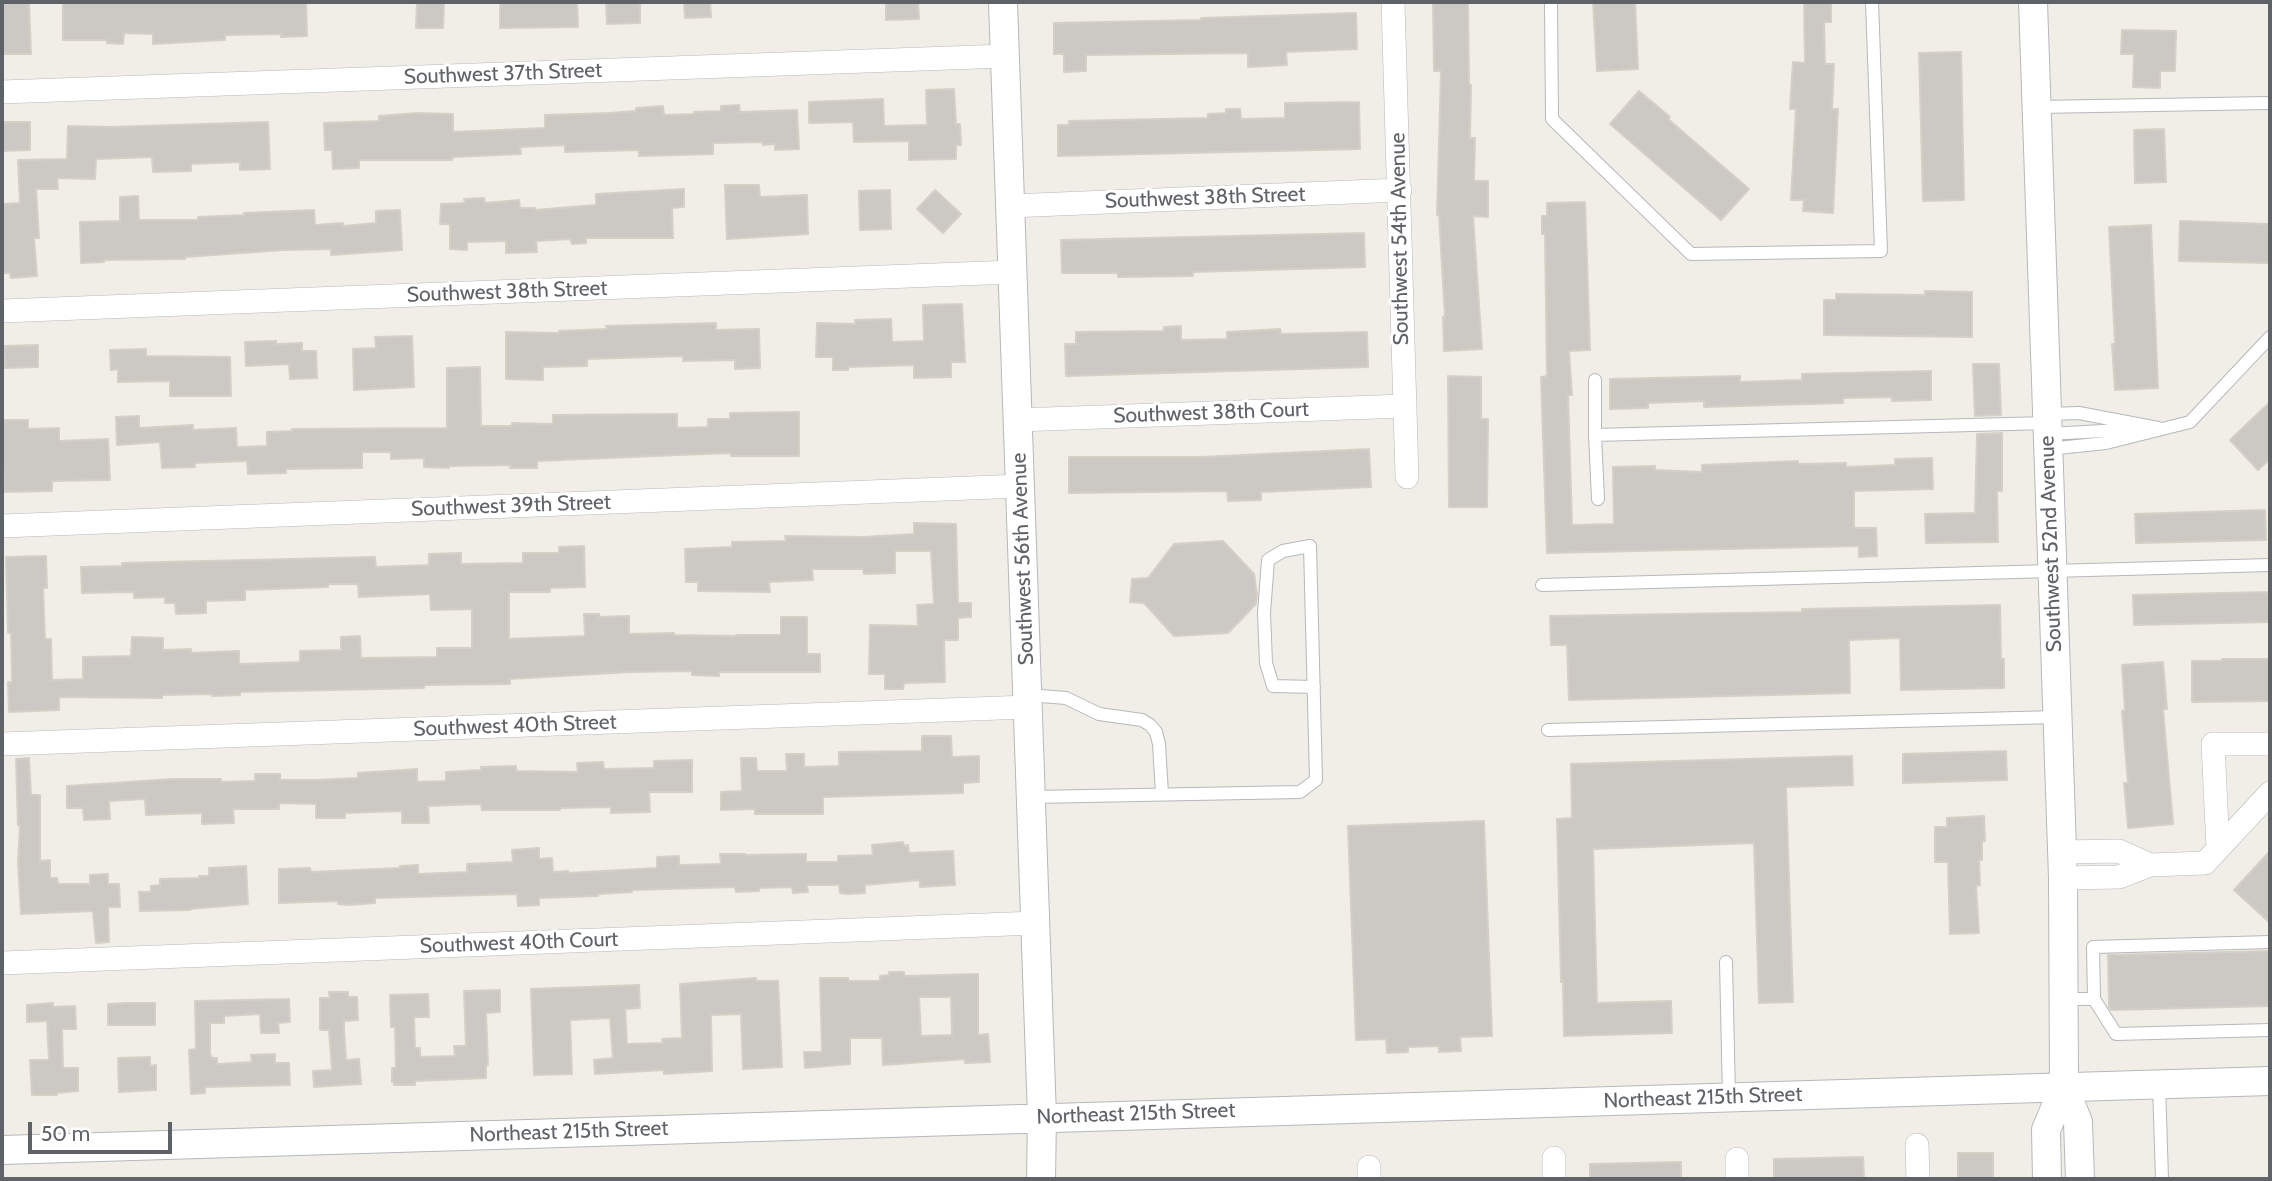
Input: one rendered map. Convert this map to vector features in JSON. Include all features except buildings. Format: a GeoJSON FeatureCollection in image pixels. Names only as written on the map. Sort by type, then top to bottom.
{"type":"FeatureCollection","features":[{"type":"Feature","properties":{"kind":"street","name":"Southwest 56th Avenue"},"geometry":{"type":"LineString","coordinates":[[1003,2],[1032,797],[1042,1117],[1041,1179]]}},
{"type":"Feature","properties":{"kind":"street","name":"Southwest 54th Avenue"},"geometry":{"type":"LineString","coordinates":[[1393,2],[1407,477]]}},
{"type":"Feature","properties":{"kind":"street","name":"Southwest 52nd Avenue"},"geometry":{"type":"LineString","coordinates":[[2033,2],[2062,865],[2064,1087]]}},
{"type":"Feature","properties":{"kind":"street","name":"Southwest 37th Street"},"geometry":{"type":"LineString","coordinates":[[2,92],[1005,56]]}},
{"type":"Feature","properties":{"kind":"street","name":"Southwest 38th Street"},"geometry":{"type":"LineString","coordinates":[[1010,206],[1399,190]]}},
{"type":"Feature","properties":{"kind":"street","name":"Southwest 38th Street"},"geometry":{"type":"LineString","coordinates":[[2,311],[1013,272]]}},
{"type":"Feature","properties":{"kind":"street","name":"Southwest 38th Court"},"geometry":{"type":"LineString","coordinates":[[1018,420],[1404,406]]}},
{"type":"Feature","properties":{"kind":"street","name":"Southwest 39th Street"},"geometry":{"type":"LineString","coordinates":[[2,526],[1021,486]]}},
{"type":"Feature","properties":{"kind":"street","name":"Southwest 40th Street"},"geometry":{"type":"LineString","coordinates":[[2,744],[1028,701]]}},
{"type":"Feature","properties":{"kind":"street"},"geometry":{"type":"LineString","coordinates":[[2218,849],[2213,744],[2270,744]]}},
{"type":"Feature","properties":{"kind":"street"},"geometry":{"type":"LineString","coordinates":[[2062,865],[2119,851],[2150,865],[2205,863],[2270,793]]}},
{"type":"Feature","properties":{"kind":"street","name":"Southwest 40th Court"},"geometry":{"type":"LineString","coordinates":[[2,963],[1036,923]]}},
{"type":"Feature","properties":{"kind":"street","name":"Northeast 215th Street"},"geometry":{"type":"LineString","coordinates":[[2,1150],[2270,1081]]}},
{"type":"Feature","properties":{"kind":"street"},"geometry":{"type":"LineString","coordinates":[[2047,1179],[2046,1130],[2064,1087]]}},
{"type":"Feature","properties":{"kind":"street"},"geometry":{"type":"LineString","coordinates":[[2064,1087],[2078,1122],[2080,1179]]}},
{"type":"Feature","properties":{"kind":"street"},"geometry":{"type":"LineString","coordinates":[[1917,1144],[1918,1179]]}},
{"type":"Feature","properties":{"kind":"lane"},"geometry":{"type":"LineString","coordinates":[[1551,2],[1552,119],[1691,254],[1881,251],[1872,2]]}},
{"type":"Feature","properties":{"kind":"lane"},"geometry":{"type":"LineString","coordinates":[[2037,107],[2270,103]]}},
{"type":"Feature","properties":{"kind":"lane"},"geometry":{"type":"LineString","coordinates":[[1595,435],[2161,428],[2190,422],[2270,337]]}},
{"type":"Feature","properties":{"kind":"lane"},"geometry":{"type":"LineString","coordinates":[[1595,380],[1598,499]]}},
{"type":"Feature","properties":{"kind":"lane"},"geometry":{"type":"LineString","coordinates":[[2048,430],[2088,414],[2161,428]]}},
{"type":"Feature","properties":{"kind":"lane"},"geometry":{"type":"LineString","coordinates":[[1032,797],[1300,792],[1316,780],[1314,687],[1310,546],[1283,551],[1268,560],[1264,613],[1266,663],[1273,686],[1314,687]]}},
{"type":"Feature","properties":{"kind":"lane"},"geometry":{"type":"LineString","coordinates":[[1542,585],[2270,565]]}},
{"type":"Feature","properties":{"kind":"lane"},"geometry":{"type":"LineString","coordinates":[[1028,701],[1066,698],[1100,714],[1146,722],[1158,738],[1162,794]]}},
{"type":"Feature","properties":{"kind":"lane"},"geometry":{"type":"LineString","coordinates":[[1548,730],[2057,717]]}},
{"type":"Feature","properties":{"kind":"lane"},"geometry":{"type":"LineString","coordinates":[[2270,942],[2093,947],[2094,999],[2116,1034],[2270,1030]]}},
{"type":"Feature","properties":{"kind":"lane"},"geometry":{"type":"LineString","coordinates":[[1726,962],[1729,1097]]}},
{"type":"Feature","properties":{"kind":"lane"},"geometry":{"type":"LineString","coordinates":[[2063,999],[2094,999]]}},
{"type":"Feature","properties":{"kind":"lane"},"geometry":{"type":"LineString","coordinates":[[2159,1084],[2162,1179]]}}]}
